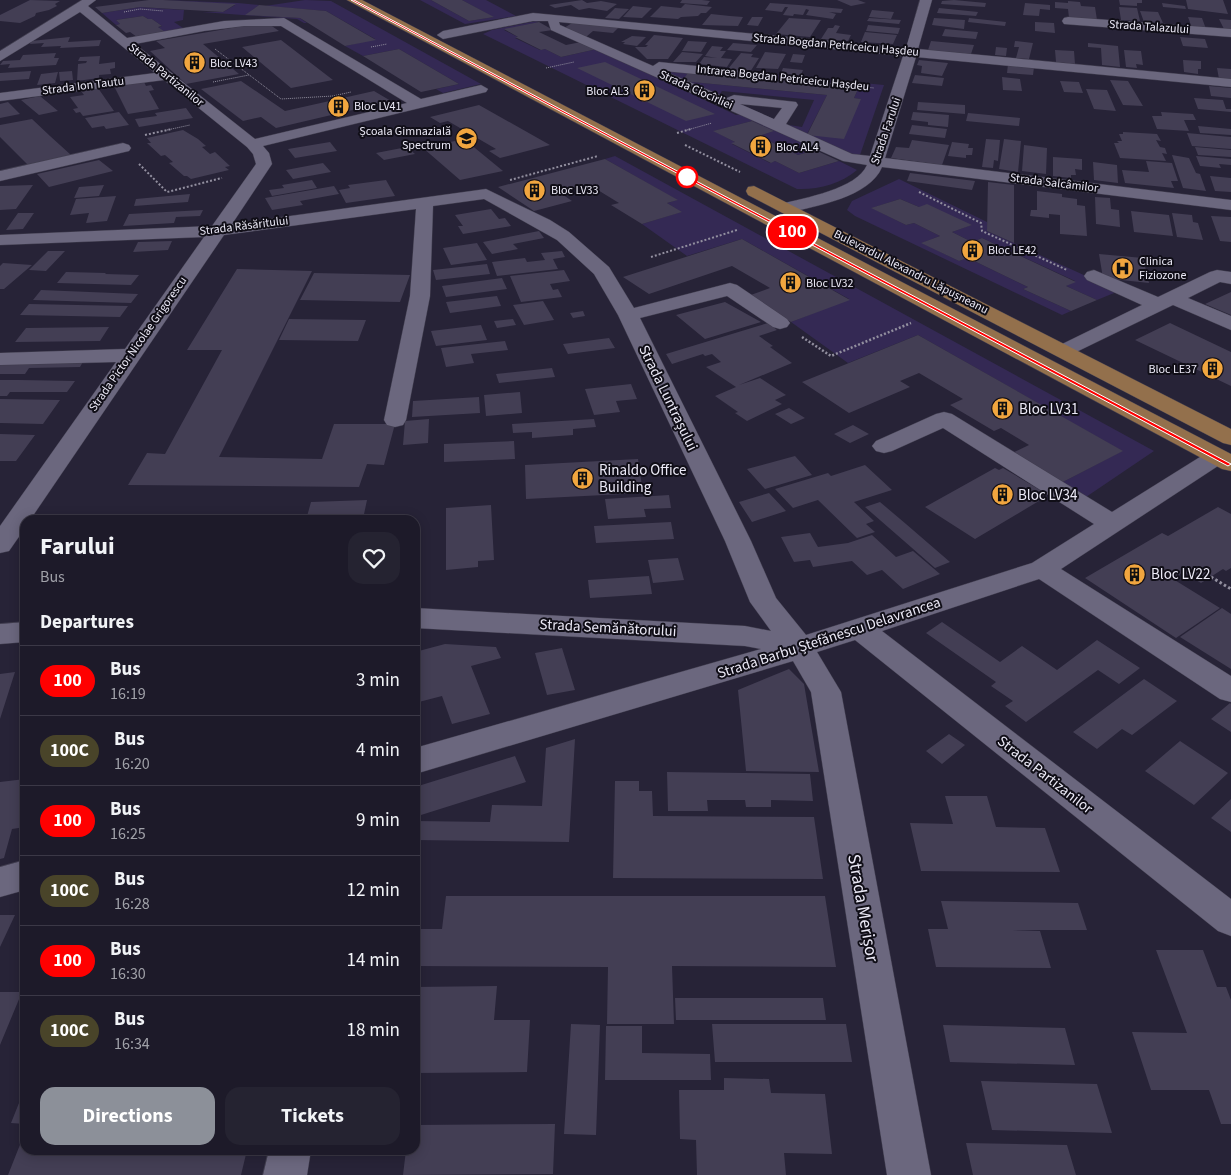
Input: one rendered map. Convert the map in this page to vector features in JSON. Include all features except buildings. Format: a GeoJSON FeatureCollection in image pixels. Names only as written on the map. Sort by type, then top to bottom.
{"type":"FeatureCollection","features":[{"type":"Feature","properties":{"kind":"main road","name":"Bulevardul Alexandru Lăpușneanu"},"geometry":{"type":"LineString","coordinates":[[353,0],[1226,453]]}},
{"type":"Feature","properties":{"kind":"main road"},"geometry":{"type":"LineString","coordinates":[[376,0],[521,73]]}},
{"type":"Feature","properties":{"kind":"main road","name":"Bulevardul Alexandru Lăpușneanu"},"geometry":{"type":"LineString","coordinates":[[737,182],[1063,351],[1226,453]]}},
{"type":"Feature","properties":{"kind":"street","name":"Strada Farului"},"geometry":{"type":"LineString","coordinates":[[787,208],[862,183],[869,177],[912,52],[926,0]]}},
{"type":"Feature","properties":{"kind":"street","name":"Strada Partizanilor"},"geometry":{"type":"LineString","coordinates":[[85,3],[106,27],[252,144]]}},
{"type":"Feature","properties":{"kind":"street"},"geometry":{"type":"LineString","coordinates":[[0,57],[85,3]]}},
{"type":"Feature","properties":{"kind":"street","name":"Strada Ciocîrliei"},"geometry":{"type":"LineString","coordinates":[[443,35],[533,10],[546,10],[555,27],[841,155],[876,161]]}},
{"type":"Feature","properties":{"kind":"street","name":"Strada Bogdan Petriceicu Hașdeu"},"geometry":{"type":"LineString","coordinates":[[551,18],[1231,83]]}},
{"type":"Feature","properties":{"kind":"street"},"geometry":{"type":"LineString","coordinates":[[125,42],[236,22],[259,20],[284,22],[419,104]]}},
{"type":"Feature","properties":{"kind":"street","name":"Strada Talazului"},"geometry":{"type":"LineString","coordinates":[[1068,21],[1231,34]]}},
{"type":"Feature","properties":{"kind":"street"},"geometry":{"type":"LineString","coordinates":[[89,27],[106,27]]}},
{"type":"Feature","properties":{"kind":"street"},"geometry":{"type":"LineString","coordinates":[[46,28],[72,28]]}},
{"type":"Feature","properties":{"kind":"street","name":"Intrarea Bogdan Petriceicu Hașdeu"},"geometry":{"type":"LineString","coordinates":[[637,64],[767,77]]}},
{"type":"Feature","properties":{"kind":"street","name":"Strada Ion Tautu"},"geometry":{"type":"LineString","coordinates":[[0,97],[166,76]]}},
{"type":"Feature","properties":{"kind":"street"},"geometry":{"type":"LineString","coordinates":[[252,144],[481,89]]}},
{"type":"Feature","properties":{"kind":"street"},"geometry":{"type":"LineString","coordinates":[[712,98],[791,105],[777,127]]}},
{"type":"Feature","properties":{"kind":"street"},"geometry":{"type":"LineString","coordinates":[[252,144],[261,153],[264,164],[260,169]]}},
{"type":"Feature","properties":{"kind":"street"},"geometry":{"type":"LineString","coordinates":[[0,176],[2,178],[123,148]]}},
{"type":"Feature","properties":{"kind":"street","name":"Strada Salcâmilor"},"geometry":{"type":"LineString","coordinates":[[876,161],[1231,205]]}},
{"type":"Feature","properties":{"kind":"street","name":"Strada Pictor Nicolae Grigorescu"},"geometry":{"type":"LineString","coordinates":[[21,515],[260,169]]}},
{"type":"Feature","properties":{"kind":"street","name":"Strada Răsăritului"},"geometry":{"type":"LineString","coordinates":[[0,240],[216,231],[486,194]]}},
{"type":"Feature","properties":{"kind":"street","name":"Strada Luntrașului"},"geometry":{"type":"LineString","coordinates":[[486,194],[563,236],[583,251],[602,271],[628,315],[738,541],[764,602],[800,648]]}},
{"type":"Feature","properties":{"kind":"street"},"geometry":{"type":"LineString","coordinates":[[395,420],[420,296],[425,202]]}},
{"type":"Feature","properties":{"kind":"street"},"geometry":{"type":"LineString","coordinates":[[1094,276],[1231,324]]}},
{"type":"Feature","properties":{"kind":"street"},"geometry":{"type":"LineString","coordinates":[[1063,351],[1217,276],[1231,278]]}},
{"type":"Feature","properties":{"kind":"street"},"geometry":{"type":"LineString","coordinates":[[628,315],[730,289],[780,323]]}},
{"type":"Feature","properties":{"kind":"street"},"geometry":{"type":"LineString","coordinates":[[0,359],[131,355]]}},
{"type":"Feature","properties":{"kind":"street"},"geometry":{"type":"LineString","coordinates":[[884,446],[944,419],[1113,524]]}},
{"type":"Feature","properties":{"kind":"street","name":"Strada Barbu Ștefănescu Delavrancea"},"geometry":{"type":"LineString","coordinates":[[420,760],[800,648],[1042,569],[1226,453]]}},
{"type":"Feature","properties":{"kind":"street","name":"Strada Pictor Nicolae Grigorescu"},"geometry":{"type":"LineString","coordinates":[[0,545],[20,516]]}},
{"type":"Feature","properties":{"kind":"street"},"geometry":{"type":"LineString","coordinates":[[1042,569],[1231,691]]}},
{"type":"Feature","properties":{"kind":"street","name":"Strada Semănătorului"},"geometry":{"type":"LineString","coordinates":[[420,618],[744,636],[800,648]]}},
{"type":"Feature","properties":{"kind":"street","name":"Strada Partizanilor"},"geometry":{"type":"LineString","coordinates":[[860,629],[1231,920]]}},
{"type":"Feature","properties":{"kind":"street"},"geometry":{"type":"LineString","coordinates":[[0,634],[20,632]]}},
{"type":"Feature","properties":{"kind":"street","name":"Strada Merișor"},"geometry":{"type":"LineString","coordinates":[[800,648],[826,692],[909,1175]]}},
{"type":"Feature","properties":{"kind":"street"},"geometry":{"type":"LineString","coordinates":[[0,882],[20,876]]}},
{"type":"Feature","properties":{"kind":"street"},"geometry":{"type":"LineString","coordinates":[[285,1175],[289,1155]]}},
{"type":"Feature","properties":{"kind":"path"},"geometry":{"type":"LineString","coordinates":[[222,45],[212,47],[281,99],[333,96],[386,84]]}},
{"type":"Feature","properties":{"kind":"path","name":"Intrarea Bogdan Petriceicu Hașdeu"},"geometry":{"type":"LineString","coordinates":[[767,77],[899,90]]}},
{"type":"Feature","properties":{"kind":"path"},"geometry":{"type":"LineString","coordinates":[[220,119],[116,141],[167,192],[260,169]]}},
{"type":"Feature","properties":{"kind":"path"},"geometry":{"type":"LineString","coordinates":[[486,194],[491,185],[604,154]]}},
{"type":"Feature","properties":{"kind":"path"},"geometry":{"type":"LineString","coordinates":[[919,192],[981,223],[982,231],[1069,272]]}},
{"type":"Feature","properties":{"kind":"path"},"geometry":{"type":"LineString","coordinates":[[652,257],[742,228]]}},
{"type":"Feature","properties":{"kind":"path"},"geometry":{"type":"LineString","coordinates":[[780,323],[831,356],[916,322]]}},
{"type":"Feature","properties":{"kind":"path"},"geometry":{"type":"LineString","coordinates":[[1211,577],[1231,589]]}},
{"type":"Feature","properties":{"kind":"shaded area"},"geometry":{"type":"Polygon","coordinates":[[[163,0],[259,5],[246,15],[300,18],[307,23],[297,19],[202,12],[223,12],[235,5],[163,0]]]}},
{"type":"Feature","properties":{"kind":"shaded area"},"geometry":{"type":"Polygon","coordinates":[[[305,0],[331,1],[481,84],[443,93],[436,89],[459,84],[399,49],[363,56],[345,46],[375,39],[326,11],[265,6],[305,0]]]}},
{"type":"Feature","properties":{"kind":"shaded area"},"geometry":{"type":"Polygon","coordinates":[[[420,0],[431,0],[469,21],[493,17],[462,0],[486,0],[516,16],[465,24],[420,0]]]}},
{"type":"Feature","properties":{"kind":"shaded area"},"geometry":{"type":"Polygon","coordinates":[[[140,7],[184,10],[183,20],[174,22],[186,30],[138,38],[162,26],[152,19],[143,16],[116,20],[120,24],[116,25],[102,13],[140,7]]]}},
{"type":"Feature","properties":{"kind":"shaded area"},"geometry":{"type":"Polygon","coordinates":[[[539,22],[504,30],[518,37],[515,38],[540,50],[545,49],[561,57],[597,49],[736,115],[741,114],[818,149],[798,155],[759,136],[773,131],[752,121],[714,131],[735,142],[732,144],[770,163],[775,161],[799,173],[839,161],[857,170],[844,179],[829,185],[797,189],[483,34],[492,30],[539,22]]]}},
{"type":"Feature","properties":{"kind":"shaded area"},"geometry":{"type":"Polygon","coordinates":[[[673,69],[690,70],[683,81],[668,75],[673,69]]]}},
{"type":"Feature","properties":{"kind":"shaded area"},"geometry":{"type":"Polygon","coordinates":[[[769,74],[884,85],[860,155],[844,153],[786,127],[789,125],[802,127],[814,100],[722,91],[719,95],[683,81],[827,95],[807,134],[860,99],[854,98],[859,87],[767,78],[769,74]]]}},
{"type":"Feature","properties":{"kind":"shaded area"},"geometry":{"type":"Polygon","coordinates":[[[615,156],[1154,451],[1086,497],[1059,484],[1122,451],[918,335],[848,363],[791,322],[849,299],[742,239],[687,256],[642,224],[681,212],[667,203],[677,200],[605,159],[615,156]]]}},
{"type":"Feature","properties":{"kind":"shaded area"},"geometry":{"type":"Polygon","coordinates":[[[899,179],[987,222],[987,231],[1119,291],[1097,300],[1066,286],[1075,281],[982,238],[972,242],[952,232],[971,225],[900,199],[872,208],[906,225],[914,223],[940,236],[922,243],[959,261],[968,258],[1028,287],[1023,289],[1071,311],[1062,315],[855,216],[847,210],[852,201],[899,179]]]}},
{"type":"Feature","properties":{"kind":"bus line","name":"100"},"geometry":{"type":"LineString","coordinates":[[353,0],[1231,464]]}},
{"type":"Feature","properties":{"kind":"place","name":"Bloc LV43"},"geometry":{"type":"Point","coordinates":[194,63]}},
{"type":"Feature","properties":{"kind":"place","name":"Bloc AL3"},"geometry":{"type":"Point","coordinates":[645,91]}},
{"type":"Feature","properties":{"kind":"place","name":"Bloc LV41"},"geometry":{"type":"Point","coordinates":[338,106]}},
{"type":"Feature","properties":{"kind":"place","name":"Școala Gimnazială Spectrum"},"geometry":{"type":"Point","coordinates":[467,138]}},
{"type":"Feature","properties":{"kind":"place","name":"Bloc AL4"},"geometry":{"type":"Point","coordinates":[760,147]}},
{"type":"Feature","properties":{"kind":"place","name":"Bloc LV33"},"geometry":{"type":"Point","coordinates":[535,190]}},
{"type":"Feature","properties":{"kind":"place","name":"Bloc LE42"},"geometry":{"type":"Point","coordinates":[972,250]}},
{"type":"Feature","properties":{"kind":"place","name":"Clinica Fiziozone"},"geometry":{"type":"Point","coordinates":[1123,268]}},
{"type":"Feature","properties":{"kind":"place","name":"Bloc LV32"},"geometry":{"type":"Point","coordinates":[790,283]}},
{"type":"Feature","properties":{"kind":"place","name":"Bloc LE37"},"geometry":{"type":"Point","coordinates":[1213,369]}},
{"type":"Feature","properties":{"kind":"place","name":"Bloc LV31"},"geometry":{"type":"Point","coordinates":[1003,409]}},
{"type":"Feature","properties":{"kind":"place","name":"Rinaldo Office Building"},"geometry":{"type":"Point","coordinates":[583,479]}},
{"type":"Feature","properties":{"kind":"place","name":"Bloc LV34"},"geometry":{"type":"Point","coordinates":[1002,495]}},
{"type":"Feature","properties":{"kind":"place","name":"Bloc LV22"},"geometry":{"type":"Point","coordinates":[1135,574]}}]}
